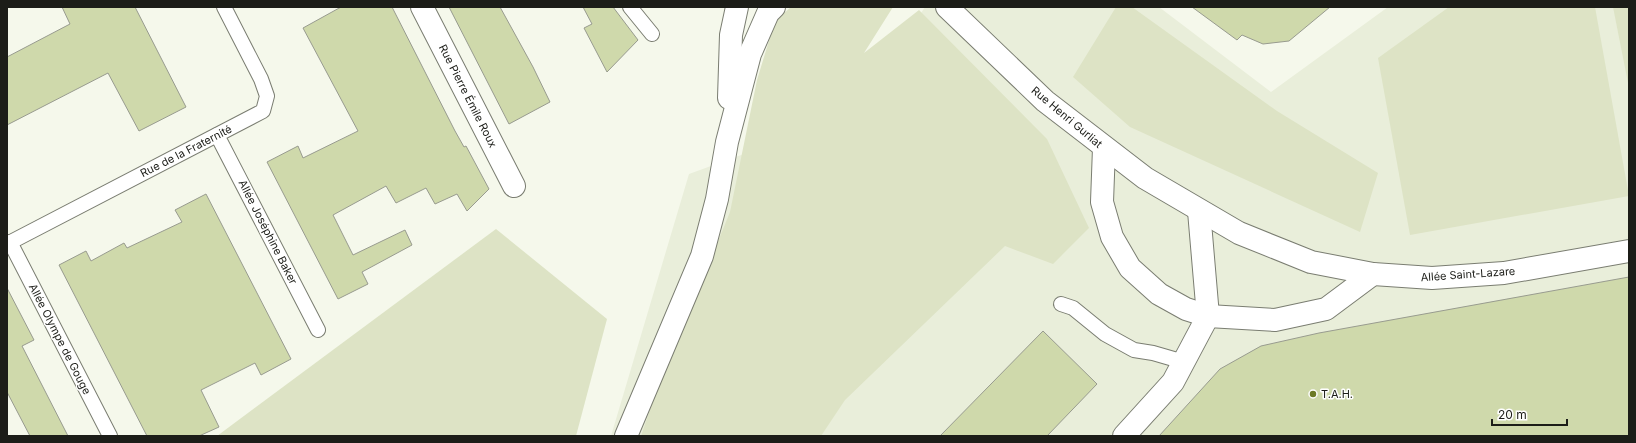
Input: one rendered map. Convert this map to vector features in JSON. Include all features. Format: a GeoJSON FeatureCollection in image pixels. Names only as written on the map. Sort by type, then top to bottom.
{"type":"FeatureCollection","features":[{"type":"Feature","properties":{"kind":"street","name":"Rue Pierre Émile Roux"},"geometry":{"type":"LineString","coordinates":[[422,7],[514,186]]}},
{"type":"Feature","properties":{"kind":"street"},"geometry":{"type":"LineString","coordinates":[[728,138],[731,35],[736,7]]}},
{"type":"Feature","properties":{"kind":"street"},"geometry":{"type":"LineString","coordinates":[[626,436],[702,256],[717,199],[728,138],[750,54],[768,13],[774,7]]}},
{"type":"Feature","properties":{"kind":"street","name":"Rue Henri Gurliat"},"geometry":{"type":"LineString","coordinates":[[947,7],[1046,101],[1104,148],[1145,178],[1199,211]]}},
{"type":"Feature","properties":{"kind":"street"},"geometry":{"type":"LineString","coordinates":[[1104,148],[1102,202],[1112,237],[1130,268],[1159,294],[1186,309],[1208,316],[1275,320],[1326,309],[1373,274]]}},
{"type":"Feature","properties":{"kind":"street"},"geometry":{"type":"LineString","coordinates":[[1124,436],[1173,382],[1208,316],[1199,211]]}},
{"type":"Feature","properties":{"kind":"street","name":"Allée Saint-Lazare"},"geometry":{"type":"LineString","coordinates":[[1199,211],[1239,233],[1312,262],[1373,274],[1432,278],[1504,274],[1629,251]]}},
{"type":"Feature","properties":{"kind":"lane","name":"Rue de la Fraternité"},"geometry":{"type":"LineString","coordinates":[[9,243],[263,111],[267,96],[261,79],[224,7]]}},
{"type":"Feature","properties":{"kind":"lane"},"geometry":{"type":"LineString","coordinates":[[630,7],[652,34]]}},
{"type":"Feature","properties":{"kind":"lane","name":"Allée Joséphine Baker"},"geometry":{"type":"LineString","coordinates":[[217,135],[318,330]]}},
{"type":"Feature","properties":{"kind":"lane","name":"Allée Olympe de Gouge"},"geometry":{"type":"LineString","coordinates":[[9,243],[110,436]]}},
{"type":"Feature","properties":{"kind":"lane"},"geometry":{"type":"LineString","coordinates":[[1061,304],[1073,308],[1105,334],[1134,350],[1153,353],[1184,362]]}},
{"type":"Feature","properties":{"kind":"shaded area"},"geometry":{"type":"Polygon","coordinates":[[[791,7],[893,7],[864,53],[919,10],[1047,139],[1089,228],[1053,264],[1005,246],[845,400],[821,436],[641,436],[653,401],[730,212],[757,80],[775,21],[791,7]]]}},
{"type":"Feature","properties":{"kind":"shaded area"},"geometry":{"type":"Polygon","coordinates":[[[925,7],[1159,7],[1271,92],[1388,7],[1629,7],[1629,436],[611,436],[689,174],[854,114],[925,7]]]}},
{"type":"Feature","properties":{"kind":"shaded area"},"geometry":{"type":"Polygon","coordinates":[[[1116,7],[1132,7],[1277,111],[1378,173],[1360,232],[1130,127],[1073,77],[1116,7]]]}},
{"type":"Feature","properties":{"kind":"shaded area"},"geometry":{"type":"Polygon","coordinates":[[[1449,7],[1595,7],[1629,196],[1410,235],[1378,58],[1449,7]]]}},
{"type":"Feature","properties":{"kind":"shaded area"},"geometry":{"type":"Polygon","coordinates":[[[1613,7],[1629,7],[1629,88],[1613,7]]]}},
{"type":"Feature","properties":{"kind":"shaded area"},"geometry":{"type":"Polygon","coordinates":[[[496,229],[607,319],[576,436],[217,436],[496,229]]]}},
{"type":"Feature","properties":{"kind":"building"},"geometry":{"type":"Polygon","coordinates":[[[62,7],[135,7],[186,107],[139,131],[108,73],[7,125],[7,57],[70,24],[62,7]]]}},
{"type":"Feature","properties":{"kind":"building"},"geometry":{"type":"Polygon","coordinates":[[[341,7],[392,7],[455,131],[464,147],[466,146],[489,189],[467,211],[457,194],[435,204],[426,188],[396,203],[386,186],[333,215],[353,255],[405,230],[412,245],[362,272],[368,284],[338,299],[267,162],[298,146],[303,158],[358,131],[303,28],[341,7]]]}},
{"type":"Feature","properties":{"kind":"building"},"geometry":{"type":"Polygon","coordinates":[[[449,7],[500,7],[533,67],[550,102],[509,124],[449,7]]]}},
{"type":"Feature","properties":{"kind":"building"},"geometry":{"type":"Polygon","coordinates":[[[583,7],[613,7],[638,40],[607,72],[584,28],[592,24],[583,7]]]}},
{"type":"Feature","properties":{"kind":"building"},"geometry":{"type":"Polygon","coordinates":[[[1192,7],[1330,7],[1289,41],[1263,44],[1242,35],[1237,40],[1192,7]]]}},
{"type":"Feature","properties":{"kind":"building"},"geometry":{"type":"Polygon","coordinates":[[[206,194],[291,359],[261,375],[255,363],[201,390],[219,427],[199,436],[147,436],[59,265],[86,251],[91,261],[124,243],[127,248],[182,222],[175,210],[206,194]]]}},
{"type":"Feature","properties":{"kind":"building"},"geometry":{"type":"Polygon","coordinates":[[[1629,277],[1629,436],[1159,436],[1220,369],[1261,346],[1319,333],[1629,277]]]}},
{"type":"Feature","properties":{"kind":"building"},"geometry":{"type":"Polygon","coordinates":[[[7,288],[34,340],[22,346],[68,436],[30,436],[7,392],[7,288]]]}},
{"type":"Feature","properties":{"kind":"building"},"geometry":{"type":"Polygon","coordinates":[[[1043,331],[1097,384],[1047,436],[940,436],[1043,331]]]}},
{"type":"Feature","properties":{"kind":"place","name":"T.A.H."},"geometry":{"type":"Point","coordinates":[1313,394]}}]}
